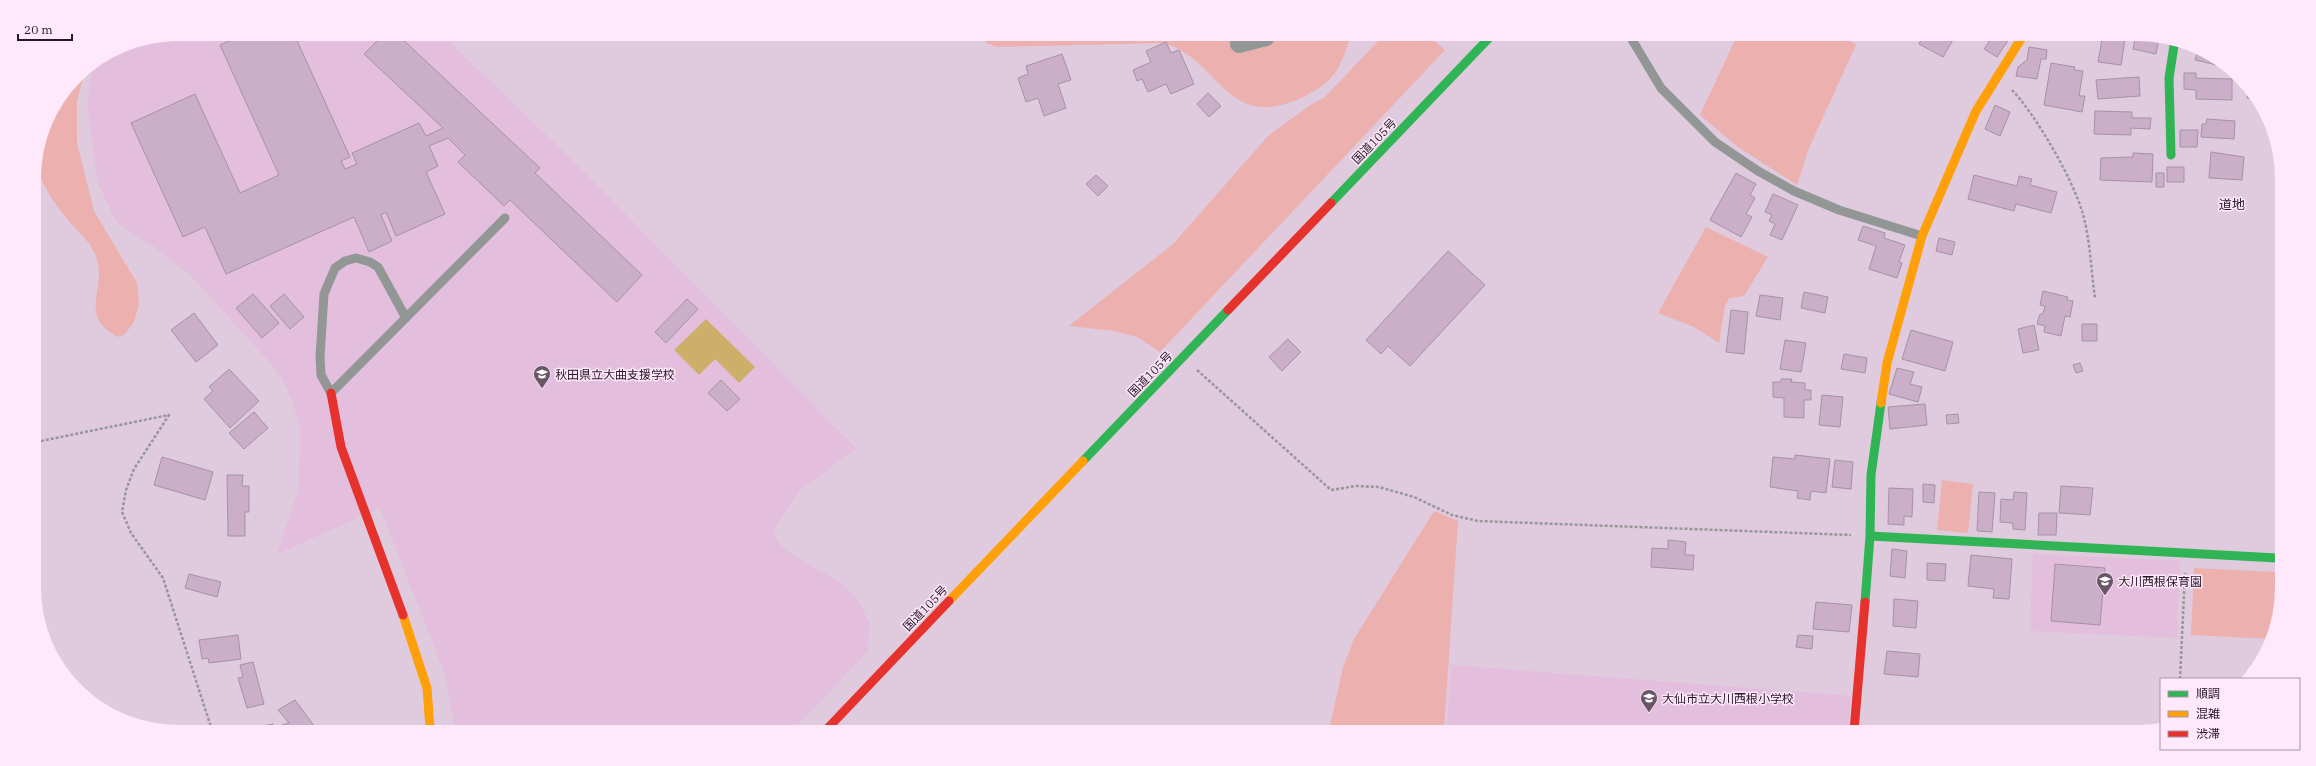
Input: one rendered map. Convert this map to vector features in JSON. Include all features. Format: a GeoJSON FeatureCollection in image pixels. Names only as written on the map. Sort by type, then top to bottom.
{"type":"FeatureCollection","features":[{"type":"Feature","properties":{"kind":"main road","name":"国道105号"},"geometry":{"type":"LineString","coordinates":[[831,725],[1486,41]]}},
{"type":"Feature","properties":{"kind":"main road"},"geometry":{"type":"LineString","coordinates":[[1854,725],[1870,536],[1871,475],[1887,363],[1922,236],[1976,111],[2020,41]]}},
{"type":"Feature","properties":{"kind":"main road"},"geometry":{"type":"LineString","coordinates":[[2171,155],[2168,78],[2174,46]]}},
{"type":"Feature","properties":{"kind":"main road"},"geometry":{"type":"LineString","coordinates":[[331,393],[341,447],[417,654],[427,688],[430,725]]}},
{"type":"Feature","properties":{"kind":"main road"},"geometry":{"type":"LineString","coordinates":[[1870,536],[2275,558]]}},
{"type":"Feature","properties":{"kind":"street"},"geometry":{"type":"LineString","coordinates":[[1238,44],[1250,41]]}},
{"type":"Feature","properties":{"kind":"lane"},"geometry":{"type":"LineString","coordinates":[[1633,41],[1662,88],[1715,142],[1758,171],[1794,191],[1839,210],[1922,236]]}},
{"type":"Feature","properties":{"kind":"lane"},"geometry":{"type":"LineString","coordinates":[[406,318],[378,267],[370,262],[356,258],[345,261],[335,268],[324,294],[320,357],[321,375],[331,393],[406,318],[505,218]]}},
{"type":"Feature","properties":{"kind":"path"},"geometry":{"type":"LineString","coordinates":[[1998,75],[2027,105],[2077,195],[2083,212],[2095,298]]}},
{"type":"Feature","properties":{"kind":"path"},"geometry":{"type":"LineString","coordinates":[[1183,357],[1331,490],[1356,486],[1379,487],[1414,497],[1452,515],[1478,521],[1870,536]]}},
{"type":"Feature","properties":{"kind":"path"},"geometry":{"type":"LineString","coordinates":[[41,441],[169,415],[134,469],[126,490],[122,512],[131,533],[163,578],[210,725]]}},
{"type":"Feature","properties":{"kind":"path"},"geometry":{"type":"LineString","coordinates":[[2180,678],[2186,554]]}},
{"type":"Feature","properties":{"kind":"shaded area","name":"秋田県立大曲支援学校"},"geometry":{"type":"Polygon","coordinates":[[[169,41],[448,41],[566,154],[856,448],[799,491],[773,531],[778,542],[788,552],[842,584],[861,604],[869,623],[868,651],[798,725],[454,725],[445,674],[380,508],[277,554],[299,488],[300,427],[292,400],[282,378],[265,357],[193,278],[155,247],[133,234],[115,220],[98,183],[88,111],[89,85],[92,72],[109,59],[134,48],[169,41]]]}},
{"type":"Feature","properties":{"kind":"shaded area"},"geometry":{"type":"Polygon","coordinates":[[[985,41],[1349,41],[1342,61],[1334,75],[1328,81],[1303,97],[1277,106],[1257,106],[1240,100],[1226,90],[1199,63],[1183,51],[1163,43],[997,47],[986,43],[985,41]]]}},
{"type":"Feature","properties":{"kind":"shaded area"},"geometry":{"type":"Polygon","coordinates":[[[1378,41],[1435,41],[1445,50],[1160,352],[1137,337],[1114,331],[1069,326],[1173,244],[1268,136],[1312,104],[1325,97],[1378,41]]]}},
{"type":"Feature","properties":{"kind":"shaded area"},"geometry":{"type":"Polygon","coordinates":[[[1735,41],[1850,41],[1856,45],[1809,148],[1797,185],[1738,147],[1700,115],[1735,41]]]}},
{"type":"Feature","properties":{"kind":"shaded area"},"geometry":{"type":"Polygon","coordinates":[[[82,80],[77,101],[77,143],[94,211],[137,283],[139,305],[134,322],[125,334],[118,337],[105,328],[98,319],[96,300],[99,266],[95,254],[89,244],[53,201],[43,184],[41,169],[48,134],[59,109],[82,80]]]}},
{"type":"Feature","properties":{"kind":"shaded area"},"geometry":{"type":"Polygon","coordinates":[[[1706,227],[1768,257],[1744,296],[1729,298],[1725,306],[1719,343],[1694,327],[1658,313],[1706,227]]]}},
{"type":"Feature","properties":{"kind":"shaded area"},"geometry":{"type":"Polygon","coordinates":[[[706,319],[755,367],[739,383],[715,359],[699,375],[674,350],[706,319]]]}},
{"type":"Feature","properties":{"kind":"shaded area"},"geometry":{"type":"Polygon","coordinates":[[[1942,480],[1973,484],[1968,533],[1937,530],[1942,480]]]}},
{"type":"Feature","properties":{"kind":"shaded area"},"geometry":{"type":"Polygon","coordinates":[[[1434,511],[1458,521],[1444,725],[1330,725],[1343,667],[1354,639],[1434,511]]]}},
{"type":"Feature","properties":{"kind":"shaded area","name":"大川西根保育園"},"geometry":{"type":"Polygon","coordinates":[[[2033,554],[2180,561],[2177,638],[2030,631],[2033,554]]]}},
{"type":"Feature","properties":{"kind":"shaded area"},"geometry":{"type":"Polygon","coordinates":[[[2194,568],[2275,572],[2274,606],[2266,639],[2191,635],[2194,568]]]}},
{"type":"Feature","properties":{"kind":"shaded area","name":"大仙市立大川西根小学校"},"geometry":{"type":"Polygon","coordinates":[[[1451,665],[1851,696],[1849,725],[1447,725],[1451,665]]]}},
{"type":"Feature","properties":{"kind":"building"},"geometry":{"type":"Polygon","coordinates":[[[229,41],[297,41],[350,157],[341,161],[345,169],[357,164],[352,153],[419,123],[426,136],[443,128],[364,54],[377,41],[404,41],[540,168],[535,173],[642,275],[617,302],[510,200],[504,206],[458,162],[465,155],[448,138],[429,146],[438,166],[426,172],[445,214],[396,236],[386,212],[381,215],[392,241],[369,252],[354,217],[226,274],[205,227],[183,237],[131,123],[195,94],[240,193],[279,175],[220,45],[229,41]]]}},
{"type":"Feature","properties":{"kind":"building"},"geometry":{"type":"Polygon","coordinates":[[[1920,41],[1952,41],[1943,57],[1919,44],[1920,41]]]}},
{"type":"Feature","properties":{"kind":"building"},"geometry":{"type":"Polygon","coordinates":[[[1990,41],[2008,41],[1997,57],[1984,49],[1990,41]]]}},
{"type":"Feature","properties":{"kind":"building"},"geometry":{"type":"Polygon","coordinates":[[[2102,41],[2125,41],[2121,65],[2098,62],[2102,41]]]}},
{"type":"Feature","properties":{"kind":"building"},"geometry":{"type":"Polygon","coordinates":[[[2135,41],[2158,43],[2156,54],[2133,49],[2135,41]]]}},
{"type":"Feature","properties":{"kind":"building"},"geometry":{"type":"Polygon","coordinates":[[[1166,42],[1171,53],[1179,50],[1194,84],[1171,94],[1166,84],[1148,92],[1142,79],[1137,81],[1133,70],[1151,62],[1146,51],[1166,42]]]}},
{"type":"Feature","properties":{"kind":"building"},"geometry":{"type":"Polygon","coordinates":[[[2029,47],[2047,50],[2046,59],[2041,59],[2037,79],[2016,76],[2018,67],[2027,60],[2029,47]]]}},
{"type":"Feature","properties":{"kind":"building"},"geometry":{"type":"Polygon","coordinates":[[[1062,54],[1071,80],[1058,84],[1066,108],[1044,116],[1038,98],[1026,102],[1018,78],[1028,74],[1026,66],[1062,54]]]}},
{"type":"Feature","properties":{"kind":"building"},"geometry":{"type":"Polygon","coordinates":[[[2197,54],[2215,65],[2195,60],[2197,54]]]}},
{"type":"Feature","properties":{"kind":"building"},"geometry":{"type":"Polygon","coordinates":[[[2051,63],[2075,67],[2074,70],[2083,71],[2079,96],[2085,96],[2082,112],[2044,105],[2051,63]]]}},
{"type":"Feature","properties":{"kind":"building"},"geometry":{"type":"Polygon","coordinates":[[[2184,73],[2196,73],[2196,78],[2232,79],[2232,100],[2196,99],[2196,90],[2184,89],[2184,73]]]}},
{"type":"Feature","properties":{"kind":"building"},"geometry":{"type":"Polygon","coordinates":[[[2139,77],[2140,96],[2098,99],[2096,80],[2139,77]]]}},
{"type":"Feature","properties":{"kind":"building"},"geometry":{"type":"Polygon","coordinates":[[[1208,93],[1221,106],[1209,117],[1197,104],[1208,93]]]}},
{"type":"Feature","properties":{"kind":"building"},"geometry":{"type":"Polygon","coordinates":[[[1995,105],[2010,112],[2000,136],[1985,129],[1995,105]]]}},
{"type":"Feature","properties":{"kind":"building"},"geometry":{"type":"Polygon","coordinates":[[[2095,111],[2132,112],[2132,118],[2151,118],[2150,129],[2131,128],[2131,135],[2094,134],[2095,111]]]}},
{"type":"Feature","properties":{"kind":"building"},"geometry":{"type":"Polygon","coordinates":[[[2207,119],[2235,121],[2234,139],[2201,137],[2202,124],[2206,124],[2207,119]]]}},
{"type":"Feature","properties":{"kind":"building"},"geometry":{"type":"Polygon","coordinates":[[[2180,130],[2198,130],[2197,147],[2180,147],[2180,130]]]}},
{"type":"Feature","properties":{"kind":"building"},"geometry":{"type":"Polygon","coordinates":[[[2211,152],[2244,157],[2242,180],[2209,178],[2211,152]]]}},
{"type":"Feature","properties":{"kind":"building"},"geometry":{"type":"Polygon","coordinates":[[[2133,153],[2153,154],[2152,182],[2100,180],[2101,158],[2133,157],[2133,153]]]}},
{"type":"Feature","properties":{"kind":"building"},"geometry":{"type":"Polygon","coordinates":[[[2167,167],[2184,167],[2184,182],[2167,182],[2167,167]]]}},
{"type":"Feature","properties":{"kind":"building"},"geometry":{"type":"Polygon","coordinates":[[[1736,173],[1756,184],[1750,195],[1755,198],[1746,214],[1752,217],[1741,237],[1710,220],[1736,173]]]}},
{"type":"Feature","properties":{"kind":"building"},"geometry":{"type":"Polygon","coordinates":[[[2156,173],[2164,173],[2164,187],[2156,187],[2156,173]]]}},
{"type":"Feature","properties":{"kind":"building"},"geometry":{"type":"Polygon","coordinates":[[[1096,175],[1108,186],[1098,196],[1086,184],[1096,175]]]}},
{"type":"Feature","properties":{"kind":"building"},"geometry":{"type":"Polygon","coordinates":[[[1974,175],[2017,186],[2019,176],[2032,179],[2030,185],[2057,192],[2051,213],[2016,204],[2014,211],[1968,199],[1974,175]]]}},
{"type":"Feature","properties":{"kind":"building"},"geometry":{"type":"Polygon","coordinates":[[[1773,194],[1798,205],[1782,240],[1770,235],[1775,224],[1769,221],[1772,215],[1765,212],[1773,194]]]}},
{"type":"Feature","properties":{"kind":"building"},"geometry":{"type":"Polygon","coordinates":[[[1863,226],[1885,233],[1884,238],[1905,245],[1899,262],[1902,263],[1897,278],[1869,269],[1876,246],[1858,240],[1863,226]]]}},
{"type":"Feature","properties":{"kind":"building"},"geometry":{"type":"Polygon","coordinates":[[[1939,238],[1955,242],[1952,255],[1936,251],[1939,238]]]}},
{"type":"Feature","properties":{"kind":"building"},"geometry":{"type":"Polygon","coordinates":[[[1448,251],[1485,285],[1410,366],[1388,346],[1381,354],[1366,340],[1448,251]]]}},
{"type":"Feature","properties":{"kind":"building"},"geometry":{"type":"Polygon","coordinates":[[[2043,291],[2068,297],[2067,300],[2073,301],[2070,317],[2065,316],[2061,336],[2044,332],[2045,326],[2037,324],[2040,314],[2043,314],[2045,306],[2040,305],[2043,291]]]}},
{"type":"Feature","properties":{"kind":"building"},"geometry":{"type":"Polygon","coordinates":[[[1804,292],[1828,297],[1825,313],[1801,308],[1804,292]]]}},
{"type":"Feature","properties":{"kind":"building"},"geometry":{"type":"Polygon","coordinates":[[[253,294],[279,323],[262,338],[236,308],[253,294]]]}},
{"type":"Feature","properties":{"kind":"building"},"geometry":{"type":"Polygon","coordinates":[[[284,294],[304,317],[290,329],[270,306],[284,294]]]}},
{"type":"Feature","properties":{"kind":"building"},"geometry":{"type":"Polygon","coordinates":[[[1760,295],[1783,298],[1780,320],[1756,316],[1760,295]]]}},
{"type":"Feature","properties":{"kind":"building"},"geometry":{"type":"Polygon","coordinates":[[[687,299],[698,309],[666,343],[655,332],[687,299]]]}},
{"type":"Feature","properties":{"kind":"building"},"geometry":{"type":"Polygon","coordinates":[[[1731,310],[1748,312],[1744,354],[1726,352],[1731,310]]]}},
{"type":"Feature","properties":{"kind":"building"},"geometry":{"type":"Polygon","coordinates":[[[194,313],[218,345],[196,362],[171,330],[194,313]]]}},
{"type":"Feature","properties":{"kind":"building"},"geometry":{"type":"Polygon","coordinates":[[[2082,324],[2097,324],[2097,341],[2082,341],[2082,324]]]}},
{"type":"Feature","properties":{"kind":"building"},"geometry":{"type":"Polygon","coordinates":[[[2034,325],[2039,350],[2023,353],[2018,329],[2034,325]]]}},
{"type":"Feature","properties":{"kind":"building"},"geometry":{"type":"Polygon","coordinates":[[[1911,330],[1953,342],[1945,371],[1902,359],[1911,330]]]}},
{"type":"Feature","properties":{"kind":"building"},"geometry":{"type":"Polygon","coordinates":[[[1288,339],[1301,352],[1282,371],[1269,357],[1288,339]]]}},
{"type":"Feature","properties":{"kind":"building"},"geometry":{"type":"Polygon","coordinates":[[[1785,340],[1806,343],[1801,372],[1780,369],[1785,340]]]}},
{"type":"Feature","properties":{"kind":"building"},"geometry":{"type":"Polygon","coordinates":[[[1844,354],[1867,358],[1865,373],[1841,369],[1844,354]]]}},
{"type":"Feature","properties":{"kind":"building"},"geometry":{"type":"Polygon","coordinates":[[[2080,363],[2083,371],[2076,373],[2073,365],[2080,363]]]}},
{"type":"Feature","properties":{"kind":"building"},"geometry":{"type":"Polygon","coordinates":[[[1897,368],[1914,372],[1910,384],[1922,387],[1918,402],[1889,394],[1897,368]]]}},
{"type":"Feature","properties":{"kind":"building"},"geometry":{"type":"Polygon","coordinates":[[[229,369],[259,401],[230,428],[204,399],[213,391],[209,387],[229,369]]]}},
{"type":"Feature","properties":{"kind":"building"},"geometry":{"type":"Polygon","coordinates":[[[1781,379],[1792,379],[1791,382],[1805,383],[1805,390],[1811,390],[1811,400],[1804,400],[1804,418],[1784,417],[1784,398],[1773,397],[1773,382],[1781,382],[1781,379]]]}},
{"type":"Feature","properties":{"kind":"building"},"geometry":{"type":"Polygon","coordinates":[[[721,380],[740,399],[727,411],[708,393],[721,380]]]}},
{"type":"Feature","properties":{"kind":"building"},"geometry":{"type":"Polygon","coordinates":[[[1822,395],[1843,397],[1840,427],[1819,425],[1822,395]]]}},
{"type":"Feature","properties":{"kind":"building"},"geometry":{"type":"Polygon","coordinates":[[[1925,404],[1927,425],[1890,429],[1888,407],[1925,404]]]}},
{"type":"Feature","properties":{"kind":"building"},"geometry":{"type":"Polygon","coordinates":[[[254,412],[268,428],[244,449],[229,433],[254,412]]]}},
{"type":"Feature","properties":{"kind":"building"},"geometry":{"type":"Polygon","coordinates":[[[1958,414],[1959,423],[1947,424],[1946,415],[1958,414]]]}},
{"type":"Feature","properties":{"kind":"building"},"geometry":{"type":"Polygon","coordinates":[[[1795,455],[1830,459],[1826,493],[1811,491],[1810,500],[1797,498],[1798,491],[1770,487],[1773,457],[1795,459],[1795,455]]]}},
{"type":"Feature","properties":{"kind":"building"},"geometry":{"type":"Polygon","coordinates":[[[162,457],[213,472],[205,500],[154,485],[162,457]]]}},
{"type":"Feature","properties":{"kind":"building"},"geometry":{"type":"Polygon","coordinates":[[[1835,460],[1853,462],[1851,489],[1832,487],[1835,460]]]}},
{"type":"Feature","properties":{"kind":"building"},"geometry":{"type":"Polygon","coordinates":[[[227,475],[243,475],[242,486],[249,486],[249,512],[245,512],[245,536],[228,536],[227,475]]]}},
{"type":"Feature","properties":{"kind":"building"},"geometry":{"type":"Polygon","coordinates":[[[1923,484],[1935,485],[1934,503],[1923,502],[1923,484]]]}},
{"type":"Feature","properties":{"kind":"building"},"geometry":{"type":"Polygon","coordinates":[[[2061,486],[2093,488],[2090,515],[2059,513],[2061,486]]]}},
{"type":"Feature","properties":{"kind":"building"},"geometry":{"type":"Polygon","coordinates":[[[1889,488],[1913,489],[1912,517],[1904,516],[1904,525],[1888,524],[1889,488]]]}},
{"type":"Feature","properties":{"kind":"building"},"geometry":{"type":"Polygon","coordinates":[[[1979,492],[1995,493],[1992,532],[1977,531],[1979,492]]]}},
{"type":"Feature","properties":{"kind":"building"},"geometry":{"type":"Polygon","coordinates":[[[2014,492],[2027,493],[2025,530],[2013,529],[2013,523],[2000,522],[2001,499],[2013,500],[2014,492]]]}},
{"type":"Feature","properties":{"kind":"building"},"geometry":{"type":"Polygon","coordinates":[[[2039,513],[2057,513],[2056,535],[2038,535],[2039,513]]]}},
{"type":"Feature","properties":{"kind":"building"},"geometry":{"type":"Polygon","coordinates":[[[1668,540],[1686,542],[1685,555],[1694,555],[1693,570],[1651,567],[1652,548],[1668,549],[1668,540]]]}},
{"type":"Feature","properties":{"kind":"building"},"geometry":{"type":"Polygon","coordinates":[[[1892,549],[1907,551],[1905,578],[1890,576],[1892,549]]]}},
{"type":"Feature","properties":{"kind":"building"},"geometry":{"type":"Polygon","coordinates":[[[1971,555],[2012,559],[2009,599],[1993,598],[1994,589],[1968,586],[1971,555]]]}},
{"type":"Feature","properties":{"kind":"building"},"geometry":{"type":"Polygon","coordinates":[[[1927,563],[1946,564],[1945,581],[1927,580],[1927,563]]]}},
{"type":"Feature","properties":{"kind":"building"},"geometry":{"type":"Polygon","coordinates":[[[2055,564],[2105,568],[2100,625],[2051,621],[2055,564]]]}},
{"type":"Feature","properties":{"kind":"building"},"geometry":{"type":"Polygon","coordinates":[[[189,574],[221,582],[217,597],[185,588],[189,574]]]}},
{"type":"Feature","properties":{"kind":"building"},"geometry":{"type":"Polygon","coordinates":[[[1894,599],[1918,601],[1916,628],[1893,626],[1894,599]]]}},
{"type":"Feature","properties":{"kind":"building"},"geometry":{"type":"Polygon","coordinates":[[[1816,602],[1852,605],[1849,632],[1813,629],[1816,602]]]}},
{"type":"Feature","properties":{"kind":"building"},"geometry":{"type":"Polygon","coordinates":[[[238,635],[241,659],[209,663],[208,658],[202,659],[199,640],[238,635]]]}},
{"type":"Feature","properties":{"kind":"building"},"geometry":{"type":"Polygon","coordinates":[[[1798,635],[1813,636],[1812,649],[1796,647],[1798,635]]]}},
{"type":"Feature","properties":{"kind":"building"},"geometry":{"type":"Polygon","coordinates":[[[1887,651],[1920,654],[1918,677],[1884,674],[1887,651]]]}},
{"type":"Feature","properties":{"kind":"building"},"geometry":{"type":"Polygon","coordinates":[[[253,662],[264,704],[247,708],[238,678],[243,677],[240,665],[253,662]]]}},
{"type":"Feature","properties":{"kind":"building"},"geometry":{"type":"Polygon","coordinates":[[[295,700],[314,725],[282,725],[289,723],[278,710],[295,700]]]}},
{"type":"Feature","properties":{"kind":"traffic: fast"},"geometry":{"type":"LineString","coordinates":[[1331,203],[1486,41]]}},
{"type":"Feature","properties":{"kind":"traffic: fast"},"geometry":{"type":"LineString","coordinates":[[2171,155],[2169,78],[2174,46]]}},
{"type":"Feature","properties":{"kind":"traffic: fast"},"geometry":{"type":"LineString","coordinates":[[1083,461],[1228,310]]}},
{"type":"Feature","properties":{"kind":"traffic: fast"},"geometry":{"type":"LineString","coordinates":[[1865,602],[1870,536],[1871,475],[1881,403]]}},
{"type":"Feature","properties":{"kind":"traffic: fast"},"geometry":{"type":"LineString","coordinates":[[1870,536],[2275,558]]}},
{"type":"Feature","properties":{"kind":"traffic: slow"},"geometry":{"type":"LineString","coordinates":[[1881,403],[1887,363],[1922,236],[1976,111],[2020,41]]}},
{"type":"Feature","properties":{"kind":"traffic: slow"},"geometry":{"type":"LineString","coordinates":[[949,601],[1083,461]]}},
{"type":"Feature","properties":{"kind":"traffic: slow"},"geometry":{"type":"LineString","coordinates":[[403,615],[427,688],[430,725]]}},
{"type":"Feature","properties":{"kind":"traffic: jam"},"geometry":{"type":"LineString","coordinates":[[1228,310],[1331,203]]}},
{"type":"Feature","properties":{"kind":"traffic: jam"},"geometry":{"type":"LineString","coordinates":[[331,393],[341,447],[403,615]]}},
{"type":"Feature","properties":{"kind":"traffic: jam"},"geometry":{"type":"LineString","coordinates":[[831,725],[949,601]]}},
{"type":"Feature","properties":{"kind":"traffic: jam"},"geometry":{"type":"LineString","coordinates":[[1855,725],[1865,602]]}},
{"type":"Feature","properties":{"kind":"place","name":"秋田県立大曲支援学校"},"geometry":{"type":"Point","coordinates":[542,389]}},
{"type":"Feature","properties":{"kind":"place","name":"大川西根保育園"},"geometry":{"type":"Point","coordinates":[2105,596]}},
{"type":"Feature","properties":{"kind":"place","name":"大仙市立大川西根小学校"},"geometry":{"type":"Point","coordinates":[1649,713]}},
{"type":"Feature","properties":{"kind":"district","name":"道地"},"geometry":{"type":"Point","coordinates":[2232,204]}}]}
